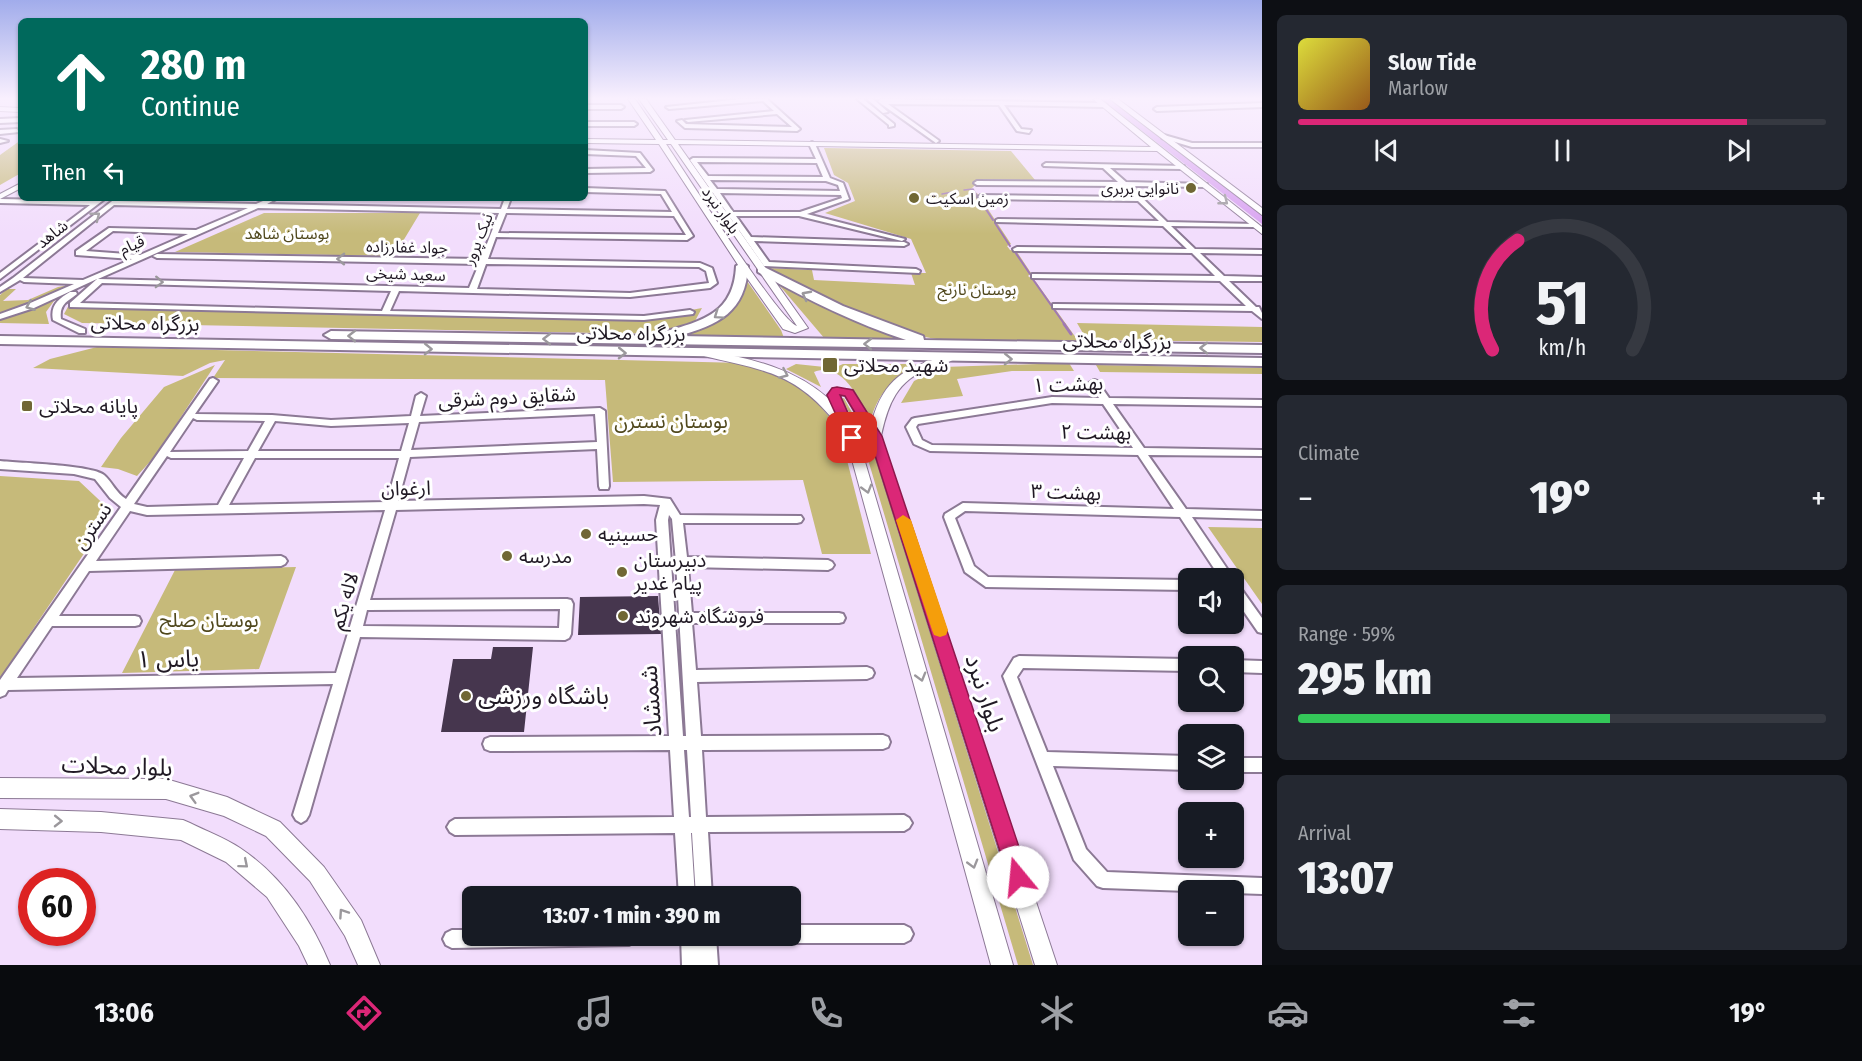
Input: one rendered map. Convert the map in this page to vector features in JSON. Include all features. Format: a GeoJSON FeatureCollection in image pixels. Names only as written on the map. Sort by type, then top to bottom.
{"type":"FeatureCollection","features":[{"type":"Feature","properties":{"kind":"highway"},"geometry":{"type":"LineString","coordinates":[[638,341],[689,330],[722,313],[738,296],[743,281],[742,266]]}},
{"type":"Feature","properties":{"kind":"highway"},"geometry":{"type":"LineString","coordinates":[[765,267],[814,299],[860,319],[939,345]]}},
{"type":"Feature","properties":{"kind":"highway","name":"بزرگراه محلاتی"},"geometry":{"type":"LineString","coordinates":[[0,329],[248,339]]}},
{"type":"Feature","properties":{"kind":"highway","name":"بزرگراه محلاتی"},"geometry":{"type":"LineString","coordinates":[[0,340],[638,341],[1262,349]]}},
{"type":"Feature","properties":{"kind":"highway","name":"بزرگراه محلاتی"},"geometry":{"type":"LineString","coordinates":[[307,340],[708,354],[1262,362]]}},
{"type":"Feature","properties":{"kind":"highway"},"geometry":{"type":"LineString","coordinates":[[1118,347],[1134,353],[1135,357],[1129,361]]}},
{"type":"Feature","properties":{"kind":"highway"},"geometry":{"type":"LineString","coordinates":[[1180,348],[1169,354],[1190,362]]}},
{"type":"Feature","properties":{"kind":"main road"},"geometry":{"type":"LineString","coordinates":[[640,144],[671,156]]}},
{"type":"Feature","properties":{"kind":"main road","name":"بلوار نبرد"},"geometry":{"type":"LineString","coordinates":[[667,144],[671,156],[762,294],[787,327],[800,330],[802,325],[778,292],[765,267],[683,156],[670,144]]}},
{"type":"Feature","properties":{"kind":"main road"},"geometry":{"type":"LineString","coordinates":[[683,156],[686,148],[695,144]]}},
{"type":"Feature","properties":{"kind":"main road"},"geometry":{"type":"LineString","coordinates":[[816,144],[1156,147]]}},
{"type":"Feature","properties":{"kind":"main road"},"geometry":{"type":"LineString","coordinates":[[1060,144],[1156,147]]}},
{"type":"Feature","properties":{"kind":"main road"},"geometry":{"type":"LineString","coordinates":[[1152,144],[1262,231]]}},
{"type":"Feature","properties":{"kind":"main road"},"geometry":{"type":"LineString","coordinates":[[1173,144],[1262,212]]}},
{"type":"Feature","properties":{"kind":"main road"},"geometry":{"type":"LineString","coordinates":[[0,189],[18,179]]}},
{"type":"Feature","properties":{"kind":"main road"},"geometry":{"type":"LineString","coordinates":[[0,199],[18,186]]}},
{"type":"Feature","properties":{"kind":"main road"},"geometry":{"type":"LineString","coordinates":[[762,294],[775,301],[779,298],[778,292]]}},
{"type":"Feature","properties":{"kind":"main road"},"geometry":{"type":"LineString","coordinates":[[708,354],[757,364],[790,375],[813,390],[832,409],[852,438]]}},
{"type":"Feature","properties":{"kind":"main road"},"geometry":{"type":"LineString","coordinates":[[876,436],[881,406],[904,376],[922,365],[950,358]]}},
{"type":"Feature","properties":{"kind":"main road"},"geometry":{"type":"LineString","coordinates":[[876,436],[849,393],[841,390],[833,395],[852,438],[1002,965]]}},
{"type":"Feature","properties":{"kind":"main road","name":"بلوار نبرد"},"geometry":{"type":"LineString","coordinates":[[876,436],[1046,965]]}},
{"type":"Feature","properties":{"kind":"main road","name":"بلوار محلات"},"geometry":{"type":"LineString","coordinates":[[0,788],[166,789],[227,807],[263,824],[273,829],[317,874],[353,928],[369,965]]}},
{"type":"Feature","properties":{"kind":"main road"},"geometry":{"type":"LineString","coordinates":[[0,819],[101,822],[183,830],[233,855],[274,890],[307,938],[319,965]]}},
{"type":"Feature","properties":{"kind":"street"},"geometry":{"type":"LineString","coordinates":[[812,144],[827,179]]}},
{"type":"Feature","properties":{"kind":"street"},"geometry":{"type":"LineString","coordinates":[[1182,151],[1183,147],[1191,145],[1262,145]]}},
{"type":"Feature","properties":{"kind":"street"},"geometry":{"type":"LineString","coordinates":[[588,152],[638,154],[650,171],[588,171]]}},
{"type":"Feature","properties":{"kind":"street"},"geometry":{"type":"LineString","coordinates":[[820,161],[693,160],[751,239],[765,267],[916,271]]}},
{"type":"Feature","properties":{"kind":"street"},"geometry":{"type":"LineString","coordinates":[[1046,165],[1182,167]]}},
{"type":"Feature","properties":{"kind":"street"},"geometry":{"type":"LineString","coordinates":[[1105,166],[1222,278],[1258,309],[1262,317]]}},
{"type":"Feature","properties":{"kind":"street"},"geometry":{"type":"LineString","coordinates":[[706,178],[827,179],[841,184],[846,200],[800,214],[733,214]]}},
{"type":"Feature","properties":{"kind":"street"},"geometry":{"type":"LineString","coordinates":[[977,183],[1204,185]]}},
{"type":"Feature","properties":{"kind":"street"},"geometry":{"type":"LineString","coordinates":[[494,235],[689,238],[663,192],[588,190]]}},
{"type":"Feature","properties":{"kind":"street"},"geometry":{"type":"LineString","coordinates":[[716,191],[844,193]]}},
{"type":"Feature","properties":{"kind":"street"},"geometry":{"type":"LineString","coordinates":[[981,197],[1140,199]]}},
{"type":"Feature","properties":{"kind":"street"},"geometry":{"type":"LineString","coordinates":[[0,199],[18,199]]}},
{"type":"Feature","properties":{"kind":"street","name":"شاهد"},"geometry":{"type":"LineString","coordinates":[[0,277],[99,201]]}},
{"type":"Feature","properties":{"kind":"street","name":"شاهد"},"geometry":{"type":"LineString","coordinates":[[0,290],[16,280],[115,201]]}},
{"type":"Feature","properties":{"kind":"street"},"geometry":{"type":"LineString","coordinates":[[140,201],[268,207],[675,214]]}},
{"type":"Feature","properties":{"kind":"street","name":"قیام"},"geometry":{"type":"LineString","coordinates":[[0,317],[80,286],[257,206],[274,201]]}},
{"type":"Feature","properties":{"kind":"street","name":"قیام"},"geometry":{"type":"LineString","coordinates":[[82,331],[57,320],[55,312],[57,305],[80,286],[100,281],[278,201]]}},
{"type":"Feature","properties":{"kind":"street"},"geometry":{"type":"LineString","coordinates":[[281,201],[284,205],[309,207]]}},
{"type":"Feature","properties":{"kind":"street"},"geometry":{"type":"LineString","coordinates":[[458,210],[462,201]]}},
{"type":"Feature","properties":{"kind":"street","name":"نیک پرور"},"geometry":{"type":"LineString","coordinates":[[472,291],[507,201]]}},
{"type":"Feature","properties":{"kind":"street"},"geometry":{"type":"LineString","coordinates":[[751,239],[903,241],[800,214]]}},
{"type":"Feature","properties":{"kind":"street"},"geometry":{"type":"LineString","coordinates":[[998,221],[1254,225]]}},
{"type":"Feature","properties":{"kind":"street"},"geometry":{"type":"LineString","coordinates":[[141,257],[79,253],[109,230],[198,232]]}},
{"type":"Feature","properties":{"kind":"street"},"geometry":{"type":"LineString","coordinates":[[1017,249],[1262,252]]}},
{"type":"Feature","properties":{"kind":"street","name":"جواد غفارزاده"},"geometry":{"type":"LineString","coordinates":[[157,256],[700,266],[706,267],[712,276],[713,283],[710,286]]}},
{"type":"Feature","properties":{"kind":"street"},"geometry":{"type":"LineString","coordinates":[[1035,276],[1262,279]]}},
{"type":"Feature","properties":{"kind":"street"},"geometry":{"type":"LineString","coordinates":[[24,280],[80,286]]}},
{"type":"Feature","properties":{"kind":"street"},"geometry":{"type":"LineString","coordinates":[[100,281],[73,305],[644,318],[690,312]]}},
{"type":"Feature","properties":{"kind":"street","name":"سعید شیخی"},"geometry":{"type":"LineString","coordinates":[[100,281],[630,295],[710,286]]}},
{"type":"Feature","properties":{"kind":"street"},"geometry":{"type":"LineString","coordinates":[[385,313],[396,289]]}},
{"type":"Feature","properties":{"kind":"street"},"geometry":{"type":"LineString","coordinates":[[1056,306],[1258,309]]}},
{"type":"Feature","properties":{"kind":"street","name":"نسترن"},"geometry":{"type":"LineString","coordinates":[[2,688],[213,381]]}},
{"type":"Feature","properties":{"kind":"street"},"geometry":{"type":"LineString","coordinates":[[1094,383],[1220,568]]}},
{"type":"Feature","properties":{"kind":"street","name":"لاله یکم"},"geometry":{"type":"LineString","coordinates":[[301,815],[356,632],[421,396]]}},
{"type":"Feature","properties":{"kind":"street","name":"بهشت ۱"},"geometry":{"type":"LineString","coordinates":[[930,448],[918,442],[911,427],[915,421],[1052,400],[1262,403]]}},
{"type":"Feature","properties":{"kind":"street","name":"شقایق دوم شرقی"},"geometry":{"type":"LineString","coordinates":[[413,420],[600,411],[604,486]]}},
{"type":"Feature","properties":{"kind":"street"},"geometry":{"type":"LineString","coordinates":[[197,417],[272,418],[330,423],[413,420]]}},
{"type":"Feature","properties":{"kind":"street"},"geometry":{"type":"LineString","coordinates":[[221,509],[272,418]]}},
{"type":"Feature","properties":{"kind":"street"},"geometry":{"type":"LineString","coordinates":[[171,454],[405,454],[602,445]]}},
{"type":"Feature","properties":{"kind":"street","name":"بهشت ۲"},"geometry":{"type":"LineString","coordinates":[[930,448],[1262,453]]}},
{"type":"Feature","properties":{"kind":"street"},"geometry":{"type":"LineString","coordinates":[[0,465],[74,470],[99,476],[112,496],[126,507]]}},
{"type":"Feature","properties":{"kind":"street","name":"ارغوان"},"geometry":{"type":"LineString","coordinates":[[126,507],[147,511],[644,500],[666,502]]}},
{"type":"Feature","properties":{"kind":"street"},"geometry":{"type":"LineString","coordinates":[[666,502],[677,519],[797,519]]}},
{"type":"Feature","properties":{"kind":"street","name":"شمشاد"},"geometry":{"type":"LineString","coordinates":[[666,502],[662,520],[686,886]]}},
{"type":"Feature","properties":{"kind":"street","name":"بهشت ۳"},"geometry":{"type":"LineString","coordinates":[[1178,585],[986,582],[969,569],[949,517],[963,507],[1262,515]]}},
{"type":"Feature","properties":{"kind":"street","name":"شمشاد"},"geometry":{"type":"LineString","coordinates":[[677,519],[682,562],[703,886]]}},
{"type":"Feature","properties":{"kind":"street"},"geometry":{"type":"LineString","coordinates":[[86,566],[280,561]]}},
{"type":"Feature","properties":{"kind":"street"},"geometry":{"type":"LineString","coordinates":[[682,562],[828,565]]}},
{"type":"Feature","properties":{"kind":"street"},"geometry":{"type":"LineString","coordinates":[[1244,602],[1262,628]]}},
{"type":"Feature","properties":{"kind":"street"},"geometry":{"type":"LineString","coordinates":[[356,632],[565,634],[567,604],[363,605]]}},
{"type":"Feature","properties":{"kind":"street"},"geometry":{"type":"LineString","coordinates":[[686,618],[839,618]]}},
{"type":"Feature","properties":{"kind":"street"},"geometry":{"type":"LineString","coordinates":[[48,621],[135,621]]}},
{"type":"Feature","properties":{"kind":"street"},"geometry":{"type":"LineString","coordinates":[[1178,665],[1019,662],[1010,676],[1080,854],[1103,880],[1262,886]]}},
{"type":"Feature","properties":{"kind":"street"},"geometry":{"type":"LineString","coordinates":[[1244,666],[1262,667]]}},
{"type":"Feature","properties":{"kind":"street"},"geometry":{"type":"LineString","coordinates":[[690,676],[867,673]]}},
{"type":"Feature","properties":{"kind":"street","name":"یاس ۱"},"geometry":{"type":"LineString","coordinates":[[2,688],[333,678]]}},
{"type":"Feature","properties":{"kind":"street"},"geometry":{"type":"LineString","coordinates":[[490,744],[883,742]]}},
{"type":"Feature","properties":{"kind":"street"},"geometry":{"type":"LineString","coordinates":[[1043,759],[1178,763]]}},
{"type":"Feature","properties":{"kind":"street"},"geometry":{"type":"LineString","coordinates":[[1244,765],[1262,765]]}},
{"type":"Feature","properties":{"kind":"street"},"geometry":{"type":"LineString","coordinates":[[455,827],[699,823],[904,823]]}},
{"type":"Feature","properties":{"kind":"street"},"geometry":{"type":"LineString","coordinates":[[801,934],[904,934]]}},
{"type":"Feature","properties":{"kind":"street"},"geometry":{"type":"LineString","coordinates":[[452,939],[462,939]]}},
{"type":"Feature","properties":{"kind":"street"},"geometry":{"type":"LineString","coordinates":[[691,946],[692,965]]}},
{"type":"Feature","properties":{"kind":"street"},"geometry":{"type":"LineString","coordinates":[[708,946],[709,965]]}},
{"type":"Feature","properties":{"kind":"green space"},"geometry":{"type":"Polygon","coordinates":[[[18,144],[18,175],[0,185],[0,155],[18,144]]]}},
{"type":"Feature","properties":{"kind":"green space","name":"بوستان نارنج"},"geometry":{"type":"Polygon","coordinates":[[[824,148],[1011,151],[1035,180],[981,179],[971,189],[978,194],[1011,244],[1007,246],[1010,250],[1017,252],[1031,273],[1028,276],[1036,282],[1079,342],[978,342],[924,337],[853,314],[806,292],[767,268],[812,270],[814,280],[915,285],[911,273],[926,273],[911,239],[825,213],[855,201],[848,183],[834,175],[824,148]]]}},
{"type":"Feature","properties":{"kind":"green space","name":"بوستان شاهد"},"geometry":{"type":"Polygon","coordinates":[[[264,213],[420,213],[394,256],[175,252],[264,213]]]}},
{"type":"Feature","properties":{"kind":"green space"},"geometry":{"type":"Polygon","coordinates":[[[774,279],[824,307],[915,340],[825,339],[774,279]]]}},
{"type":"Feature","properties":{"kind":"green space"},"geometry":{"type":"Polygon","coordinates":[[[747,281],[781,330],[784,338],[675,337],[709,325],[730,312],[738,304],[747,281]]]}},
{"type":"Feature","properties":{"kind":"green space"},"geometry":{"type":"Polygon","coordinates":[[[69,285],[0,314],[0,295],[7,289],[16,289],[3,301],[28,300],[58,287],[69,285]]]}},
{"type":"Feature","properties":{"kind":"green space"},"geometry":{"type":"Polygon","coordinates":[[[65,295],[54,301],[46,312],[49,324],[0,323],[0,320],[65,295]]]}},
{"type":"Feature","properties":{"kind":"green space"},"geometry":{"type":"Polygon","coordinates":[[[70,303],[658,316],[702,308],[695,321],[654,334],[82,323],[64,314],[70,303]]]}},
{"type":"Feature","properties":{"kind":"green space"},"geometry":{"type":"Polygon","coordinates":[[[1077,323],[1262,327],[1262,342],[1087,340],[1077,323]]]}},
{"type":"Feature","properties":{"kind":"green space","name":"بوستان نسترن"},"geometry":{"type":"Polygon","coordinates":[[[97,347],[743,363],[782,376],[812,396],[839,429],[871,554],[822,554],[803,480],[613,482],[605,380],[213,378],[225,360],[210,363],[183,376],[33,368],[50,359],[97,347]]]}},
{"type":"Feature","properties":{"kind":"green space"},"geometry":{"type":"Polygon","coordinates":[[[1069,363],[1074,371],[1012,371],[957,379],[963,396],[901,403],[914,381],[943,367],[1069,363]]]}},
{"type":"Feature","properties":{"kind":"green space"},"geometry":{"type":"Polygon","coordinates":[[[796,364],[834,368],[843,364],[916,364],[888,387],[878,401],[871,419],[855,392],[841,377],[824,370],[814,372],[821,387],[786,369],[796,364]]]}},
{"type":"Feature","properties":{"kind":"green space"},"geometry":{"type":"Polygon","coordinates":[[[215,365],[156,455],[137,476],[118,469],[101,467],[121,438],[164,387],[215,365]]]}},
{"type":"Feature","properties":{"kind":"green space"},"geometry":{"type":"Polygon","coordinates":[[[1096,365],[1262,368],[1262,374],[1100,372],[1096,365]]]}},
{"type":"Feature","properties":{"kind":"green space"},"geometry":{"type":"Polygon","coordinates":[[[844,398],[874,452],[1033,965],[1018,965],[861,436],[842,399],[844,398]]]}},
{"type":"Feature","properties":{"kind":"green space"},"geometry":{"type":"Polygon","coordinates":[[[0,476],[79,481],[112,512],[0,678],[0,476]]]}},
{"type":"Feature","properties":{"kind":"green space"},"geometry":{"type":"Polygon","coordinates":[[[1208,527],[1262,528],[1262,604],[1244,578],[1244,568],[1237,568],[1208,527]]]}},
{"type":"Feature","properties":{"kind":"green space","name":"بوستان صلح"},"geometry":{"type":"Polygon","coordinates":[[[296,567],[259,669],[122,673],[175,570],[296,567]]]}},
{"type":"Feature","properties":{"kind":"building","name":"فروشگاه شهروند"},"geometry":{"type":"Polygon","coordinates":[[[658,596],[661,634],[578,635],[580,597],[658,596]]]}},
{"type":"Feature","properties":{"kind":"building"},"geometry":{"type":"Polygon","coordinates":[[[493,647],[533,647],[524,732],[441,732],[453,659],[491,659],[493,647]]]}},
{"type":"Feature","properties":{"kind":"waterway"},"geometry":{"type":"LineString","coordinates":[[1163,144],[1262,221]]}},
{"type":"Feature","properties":{"kind":"waterway"},"geometry":{"type":"LineString","coordinates":[[964,190],[973,189],[979,199]]}},
{"type":"Feature","properties":{"kind":"waterway"},"geometry":{"type":"LineString","coordinates":[[942,194],[958,191]]}},
{"type":"Feature","properties":{"kind":"waterway"},"geometry":{"type":"LineString","coordinates":[[978,197],[993,220]]}},
{"type":"Feature","properties":{"kind":"waterway"},"geometry":{"type":"LineString","coordinates":[[995,223],[1010,246]]}},
{"type":"Feature","properties":{"kind":"waterway"},"geometry":{"type":"LineString","coordinates":[[1013,249],[1030,274]]}},
{"type":"Feature","properties":{"kind":"waterway"},"geometry":{"type":"LineString","coordinates":[[1032,278],[1065,325]]}},
{"type":"Feature","properties":{"kind":"waterway"},"geometry":{"type":"LineString","coordinates":[[1064,324],[1071,334]]}},
{"type":"Feature","properties":{"kind":"slow traffic"},"geometry":{"type":"LineString","coordinates":[[903,520],[940,630]]}},
{"type":"Feature","properties":{"kind":"place","name":"نانوایی بربری"},"geometry":{"type":"Point","coordinates":[1191,188]}},
{"type":"Feature","properties":{"kind":"place","name":"زمین اسکیت"},"geometry":{"type":"Point","coordinates":[914,198]}},
{"type":"Feature","properties":{"kind":"place","name":"شهید محلاتی"},"geometry":{"type":"Point","coordinates":[830,365]}},
{"type":"Feature","properties":{"kind":"place","name":"پایانه محلاتی"},"geometry":{"type":"Point","coordinates":[27,406]}},
{"type":"Feature","properties":{"kind":"place","name":"حسینیه"},"geometry":{"type":"Point","coordinates":[586,534]}},
{"type":"Feature","properties":{"kind":"place","name":"مدرسه"},"geometry":{"type":"Point","coordinates":[507,556]}},
{"type":"Feature","properties":{"kind":"place","name":"دبیرستان پیام غدیر"},"geometry":{"type":"Point","coordinates":[622,572]}},
{"type":"Feature","properties":{"kind":"place","name":"فروشگاه شهروند"},"geometry":{"type":"Point","coordinates":[623,616]}},
{"type":"Feature","properties":{"kind":"place","name":"باشگاه ورزشی"},"geometry":{"type":"Point","coordinates":[466,696]}},
{"type":"Feature","properties":{"kind":"route"},"geometry":{"type":"LineString","coordinates":[[852,438],[833,395],[834,392],[841,390],[849,393],[876,436],[1018,877]]}}]}
